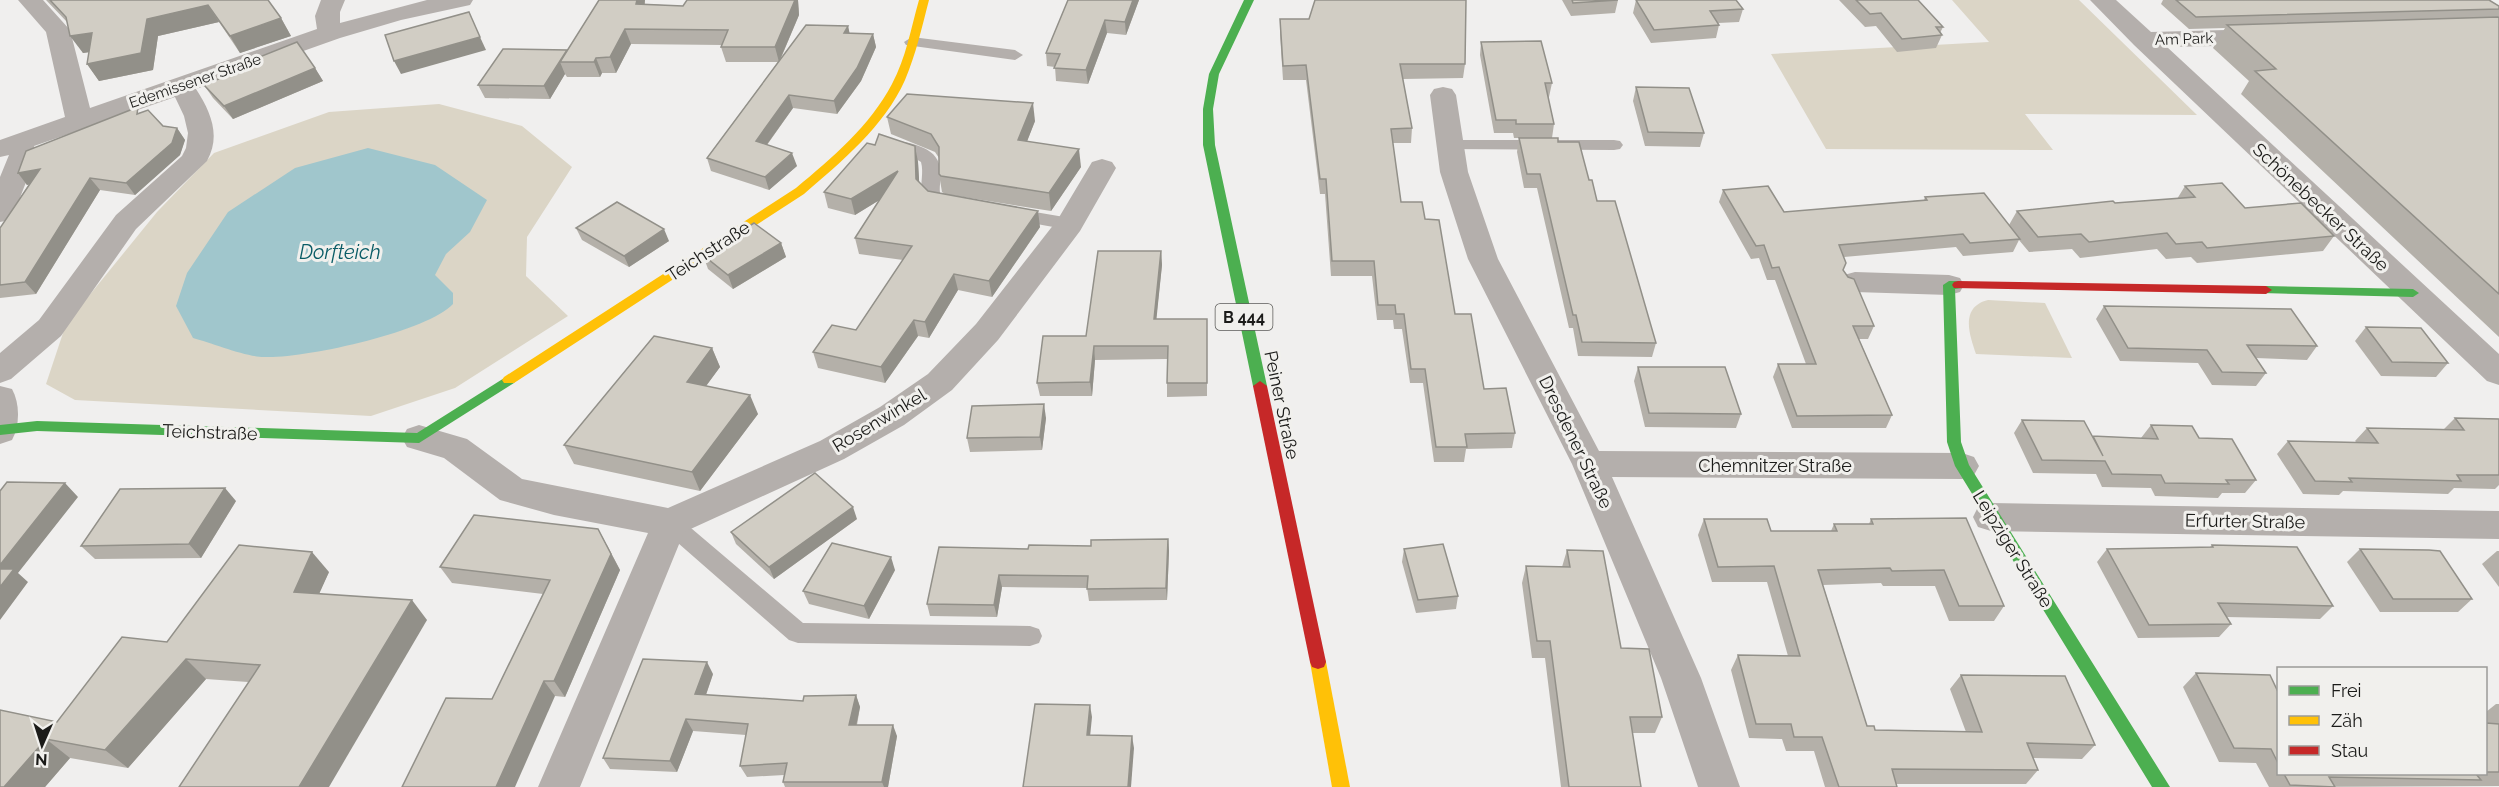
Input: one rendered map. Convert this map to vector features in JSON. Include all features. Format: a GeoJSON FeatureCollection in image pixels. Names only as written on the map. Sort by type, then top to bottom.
{"type":"FeatureCollection","features":[{"type":"Feature","properties":{"kind":"street"},"geometry":{"type":"LineString","coordinates":[[30,0],[58,30],[80,122]]}},
{"type":"Feature","properties":{"kind":"street"},"geometry":{"type":"LineString","coordinates":[[331,33],[326,22],[328,8],[333,0]]}},
{"type":"Feature","properties":{"kind":"street","name":"Edemissener Straße"},"geometry":{"type":"LineString","coordinates":[[9,146],[331,33],[396,14],[461,0]]}},
{"type":"Feature","properties":{"kind":"street","name":"Teichstraße"},"geometry":{"type":"LineString","coordinates":[[419,438],[800,191],[840,157],[869,128],[884,108],[899,81],[924,0]]}},
{"type":"Feature","properties":{"kind":"street","name":"Peiner Straße"},"geometry":{"type":"LineString","coordinates":[[1249,0],[1214,74],[1208,109],[1209,145],[1314,638],[1341,787]]}},
{"type":"Feature","properties":{"kind":"street","name":"Am Park"},"geometry":{"type":"LineString","coordinates":[[2102,0],[2143,40],[2285,36]]}},
{"type":"Feature","properties":{"kind":"street","name":"Schönebecker Straße"},"geometry":{"type":"LineString","coordinates":[[2143,40],[2499,373]]}},
{"type":"Feature","properties":{"kind":"street"},"geometry":{"type":"LineString","coordinates":[[0,371],[50,328],[126,222],[193,161],[200,148],[201,133],[189,97],[182,87]]}},
{"type":"Feature","properties":{"kind":"street","name":"Dresdener Straße"},"geometry":{"type":"LineString","coordinates":[[1443,95],[1454,172],[1483,259],[1589,464],[1681,678],[1719,787]]}},
{"type":"Feature","properties":{"kind":"street"},"geometry":{"type":"LineString","coordinates":[[0,213],[23,154],[9,146]]}},
{"type":"Feature","properties":{"kind":"street","name":"Rosenwinkel"},"geometry":{"type":"LineString","coordinates":[[670,523],[832,450],[892,416],[940,382],[987,332],[1070,224],[1102,168]]}},
{"type":"Feature","properties":{"kind":"street"},"geometry":{"type":"LineString","coordinates":[[1855,282],[2413,293]]}},
{"type":"Feature","properties":{"kind":"street","name":"Leipziger Straße"},"geometry":{"type":"LineString","coordinates":[[1949,285],[1954,442],[1962,466],[1991,517],[2161,787]]}},
{"type":"Feature","properties":{"kind":"street","name":"Teichstraße"},"geometry":{"type":"LineString","coordinates":[[0,420],[37,426],[419,438],[455,448],[489,476],[512,490],[554,501],[670,523]]}},
{"type":"Feature","properties":{"kind":"street","name":"Chemnitzer Straße"},"geometry":{"type":"LineString","coordinates":[[1589,464],[1962,466]]}},
{"type":"Feature","properties":{"kind":"street","name":"Erfurter Straße"},"geometry":{"type":"LineString","coordinates":[[1991,517],[2499,525]]}},
{"type":"Feature","properties":{"kind":"street"},"geometry":{"type":"LineString","coordinates":[[559,787],[670,523]]}},
{"type":"Feature","properties":{"kind":"lane"},"geometry":{"type":"LineString","coordinates":[[912,42],[1015,55]]}},
{"type":"Feature","properties":{"kind":"lane"},"geometry":{"type":"LineString","coordinates":[[869,128],[889,144],[927,157],[931,165],[931,195],[939,201],[968,206]]}},
{"type":"Feature","properties":{"kind":"lane"},"geometry":{"type":"LineString","coordinates":[[1451,145],[1614,145]]}},
{"type":"Feature","properties":{"kind":"lane"},"geometry":{"type":"LineString","coordinates":[[991,210],[1070,224]]}},
{"type":"Feature","properties":{"kind":"lane"},"geometry":{"type":"LineString","coordinates":[[670,523],[798,633],[1030,636]]}},
{"type":"Feature","properties":{"kind":"shaded area"},"geometry":{"type":"Polygon","coordinates":[[[1952,0],[2079,0],[2197,115],[2025,114],[2053,150],[1826,149],[1771,54],[1989,42],[1952,0]]]}},
{"type":"Feature","properties":{"kind":"shaded area"},"geometry":{"type":"Polygon","coordinates":[[[439,104],[522,126],[572,167],[527,237],[526,276],[568,316],[455,388],[371,416],[75,400],[46,384],[66,324],[157,212],[214,153],[329,112],[439,104]]]}},
{"type":"Feature","properties":{"kind":"shaded area"},"geometry":{"type":"Polygon","coordinates":[[[1988,300],[2045,303],[2072,358],[1976,354],[1969,330],[1970,315],[1979,304],[1988,300]]]}},
{"type":"Feature","properties":{"kind":"water","name":"Dorfteich"},"geometry":{"type":"Polygon","coordinates":[[[368,148],[435,165],[487,200],[470,232],[446,254],[435,275],[453,293],[453,304],[439,314],[392,334],[306,354],[264,357],[193,338],[176,306],[187,273],[228,212],[295,168],[368,148]]]}},
{"type":"Feature","properties":{"kind":"building"},"geometry":{"type":"Polygon","coordinates":[[[50,0],[268,0],[281,18],[230,36],[208,5],[147,19],[141,53],[87,64],[92,33],[70,36],[66,17],[50,0]]]}},
{"type":"Feature","properties":{"kind":"building"},"geometry":{"type":"Polygon","coordinates":[[[599,0],[637,0],[636,4],[683,6],[687,0],[795,0],[775,47],[721,47],[728,30],[625,29],[610,57],[596,58],[594,62],[560,62],[599,0]]]}},
{"type":"Feature","properties":{"kind":"building"},"geometry":{"type":"Polygon","coordinates":[[[1068,0],[1133,0],[1125,22],[1105,20],[1086,70],[1054,68],[1060,54],[1046,53],[1068,0]]]}},
{"type":"Feature","properties":{"kind":"building"},"geometry":{"type":"Polygon","coordinates":[[[1315,0],[1466,0],[1465,64],[1400,64],[1412,128],[1391,129],[1401,202],[1422,202],[1425,219],[1439,220],[1455,314],[1471,314],[1484,389],[1506,388],[1515,433],[1465,434],[1467,447],[1436,447],[1425,369],[1411,369],[1404,314],[1396,314],[1395,305],[1378,305],[1374,261],[1332,261],[1326,179],[1320,179],[1306,65],[1283,66],[1280,19],[1309,19],[1315,0]]]}},
{"type":"Feature","properties":{"kind":"building"},"geometry":{"type":"Polygon","coordinates":[[[1572,0],[1618,0],[1573,3],[1572,0]]]}},
{"type":"Feature","properties":{"kind":"building"},"geometry":{"type":"Polygon","coordinates":[[[1636,0],[1736,0],[1743,9],[1710,11],[1719,25],[1654,30],[1636,0]]]}},
{"type":"Feature","properties":{"kind":"building"},"geometry":{"type":"Polygon","coordinates":[[[1856,0],[1918,0],[1943,27],[1936,27],[1942,35],[1902,39],[1881,13],[1870,14],[1856,0]]]}},
{"type":"Feature","properties":{"kind":"building"},"geometry":{"type":"Polygon","coordinates":[[[2176,0],[2489,0],[2499,6],[2499,9],[2196,17],[2176,0]]]}},
{"type":"Feature","properties":{"kind":"building"},"geometry":{"type":"Polygon","coordinates":[[[469,12],[480,37],[394,61],[385,35],[469,12]]]}},
{"type":"Feature","properties":{"kind":"building"},"geometry":{"type":"Polygon","coordinates":[[[2499,17],[2499,294],[2255,71],[2276,69],[2227,25],[2499,17]]]}},
{"type":"Feature","properties":{"kind":"building"},"geometry":{"type":"Polygon","coordinates":[[[806,25],[848,26],[844,33],[873,34],[857,68],[834,101],[789,95],[756,141],[792,153],[765,177],[707,158],[806,25]]]}},
{"type":"Feature","properties":{"kind":"building"},"geometry":{"type":"Polygon","coordinates":[[[1541,41],[1552,83],[1545,83],[1554,124],[1516,124],[1516,120],[1496,120],[1481,42],[1541,41]]]}},
{"type":"Feature","properties":{"kind":"building"},"geometry":{"type":"Polygon","coordinates":[[[297,42],[315,68],[224,106],[204,85],[250,66],[247,62],[297,42]]]}},
{"type":"Feature","properties":{"kind":"building"},"geometry":{"type":"Polygon","coordinates":[[[503,49],[567,50],[544,86],[478,85],[503,49]]]}},
{"type":"Feature","properties":{"kind":"building"},"geometry":{"type":"Polygon","coordinates":[[[1636,87],[1689,88],[1704,133],[1648,132],[1636,87]]]}},
{"type":"Feature","properties":{"kind":"building"},"geometry":{"type":"Polygon","coordinates":[[[907,94],[1033,103],[1018,140],[1079,149],[1049,193],[941,176],[939,174],[939,147],[931,134],[887,117],[907,94]]]}},
{"type":"Feature","properties":{"kind":"building"},"geometry":{"type":"Polygon","coordinates":[[[138,107],[137,114],[148,110],[163,126],[177,128],[172,143],[126,183],[90,178],[25,282],[0,285],[0,228],[40,169],[18,173],[26,151],[138,107]]]}},
{"type":"Feature","properties":{"kind":"building"},"geometry":{"type":"Polygon","coordinates":[[[879,134],[915,146],[916,179],[928,191],[1038,211],[989,281],[954,274],[925,322],[914,320],[881,367],[813,352],[832,325],[856,330],[912,246],[855,238],[898,171],[851,199],[824,192],[867,143],[875,145],[879,134]]]}},
{"type":"Feature","properties":{"kind":"building"},"geometry":{"type":"Polygon","coordinates":[[[1519,138],[1558,138],[1558,142],[1579,142],[1597,201],[1615,201],[1656,343],[1582,342],[1576,315],[1573,315],[1540,174],[1527,174],[1519,138]]]}},
{"type":"Feature","properties":{"kind":"building"},"geometry":{"type":"Polygon","coordinates":[[[2222,183],[2245,208],[2301,203],[2334,236],[2207,248],[2202,242],[2176,244],[2167,233],[2089,242],[2081,234],[2038,237],[2017,211],[2113,201],[2115,203],[2195,197],[2185,186],[2222,183]]]}},
{"type":"Feature","properties":{"kind":"building"},"geometry":{"type":"Polygon","coordinates":[[[1768,186],[1784,212],[1984,193],[2020,239],[1970,243],[1963,234],[1839,245],[1846,263],[1843,270],[1848,277],[1854,279],[1874,326],[1853,326],[1892,415],[1797,416],[1778,364],[1816,364],[1779,267],[1772,268],[1764,245],[1756,246],[1723,190],[1768,186]]]}},
{"type":"Feature","properties":{"kind":"building"},"geometry":{"type":"Polygon","coordinates":[[[617,202],[664,229],[624,256],[576,228],[617,202]]]}},
{"type":"Feature","properties":{"kind":"building"},"geometry":{"type":"Polygon","coordinates":[[[754,223],[781,243],[728,275],[703,255],[754,223]]]}},
{"type":"Feature","properties":{"kind":"building"},"geometry":{"type":"Polygon","coordinates":[[[1098,251],[1161,251],[1154,319],[1207,319],[1207,383],[1167,383],[1168,346],[1094,346],[1090,382],[1037,383],[1043,336],[1086,336],[1098,251]]]}},
{"type":"Feature","properties":{"kind":"building"},"geometry":{"type":"Polygon","coordinates":[[[2104,306],[2291,309],[2317,346],[2247,345],[2266,373],[2222,372],[2207,350],[2128,348],[2104,306]]]}},
{"type":"Feature","properties":{"kind":"building"},"geometry":{"type":"Polygon","coordinates":[[[2366,327],[2421,328],[2448,363],[2392,362],[2366,327]]]}},
{"type":"Feature","properties":{"kind":"building"},"geometry":{"type":"Polygon","coordinates":[[[654,336],[712,348],[687,382],[750,395],[692,472],[564,445],[654,336]]]}},
{"type":"Feature","properties":{"kind":"building"},"geometry":{"type":"Polygon","coordinates":[[[1638,367],[1725,367],[1741,414],[1649,413],[1638,367]]]}},
{"type":"Feature","properties":{"kind":"building"},"geometry":{"type":"Polygon","coordinates":[[[1044,404],[1040,437],[967,438],[972,406],[1044,404]]]}},
{"type":"Feature","properties":{"kind":"building"},"geometry":{"type":"Polygon","coordinates":[[[2455,418],[2499,419],[2499,475],[2457,475],[2461,481],[2349,478],[2352,482],[2315,481],[2288,441],[2378,443],[2367,428],[2464,430],[2455,418]]]}},
{"type":"Feature","properties":{"kind":"building"},"geometry":{"type":"Polygon","coordinates":[[[2022,420],[2084,421],[2103,456],[2093,436],[2158,439],[2151,425],[2192,426],[2199,438],[2232,439],[2256,480],[2226,480],[2229,484],[2165,483],[2161,475],[2112,474],[2105,461],[2042,460],[2022,420]]]}},
{"type":"Feature","properties":{"kind":"building"},"geometry":{"type":"Polygon","coordinates":[[[815,473],[853,507],[769,567],[731,532],[815,473]]]}},
{"type":"Feature","properties":{"kind":"building"},"geometry":{"type":"Polygon","coordinates":[[[7,482],[65,483],[0,565],[0,491],[7,482]]]}},
{"type":"Feature","properties":{"kind":"building"},"geometry":{"type":"Polygon","coordinates":[[[225,488],[189,544],[81,546],[120,489],[225,488]]]}},
{"type":"Feature","properties":{"kind":"building"},"geometry":{"type":"Polygon","coordinates":[[[474,515],[598,529],[611,554],[554,681],[544,681],[496,787],[402,787],[446,698],[492,699],[550,580],[440,567],[474,515]]]}},
{"type":"Feature","properties":{"kind":"building"},"geometry":{"type":"Polygon","coordinates":[[[1966,518],[2004,606],[1959,606],[1944,570],[1892,571],[1890,568],[1818,570],[1867,726],[1874,726],[1875,730],[1982,732],[1961,675],[2065,676],[2095,745],[2027,743],[2038,770],[1892,769],[1897,787],[1839,787],[1822,737],[1794,737],[1791,724],[1756,724],[1738,655],[1800,656],[1774,566],[1718,567],[1704,519],[1767,519],[1771,531],[1837,531],[1834,524],[1873,524],[1871,519],[1966,518]]]}},
{"type":"Feature","properties":{"kind":"building"},"geometry":{"type":"Polygon","coordinates":[[[1168,539],[1166,588],[1087,589],[1088,576],[999,575],[994,605],[927,604],[939,547],[1028,549],[1029,545],[1091,546],[1091,540],[1168,539]]]}},
{"type":"Feature","properties":{"kind":"building"},"geometry":{"type":"Polygon","coordinates":[[[832,543],[891,557],[864,606],[803,591],[832,543]]]}},
{"type":"Feature","properties":{"kind":"building"},"geometry":{"type":"Polygon","coordinates":[[[1443,544],[1458,596],[1418,600],[1404,549],[1443,544]]]}},
{"type":"Feature","properties":{"kind":"building"},"geometry":{"type":"Polygon","coordinates":[[[239,545],[312,552],[294,592],[412,600],[299,787],[179,787],[260,665],[186,659],[105,750],[46,739],[4,787],[0,787],[0,710],[57,722],[122,637],[167,642],[239,545]]]}},
{"type":"Feature","properties":{"kind":"building"},"geometry":{"type":"Polygon","coordinates":[[[2212,545],[2297,547],[2333,606],[2218,603],[2231,624],[2149,625],[2107,549],[2213,547],[2212,545]]]}},
{"type":"Feature","properties":{"kind":"building"},"geometry":{"type":"Polygon","coordinates":[[[2360,549],[2440,551],[2472,599],[2393,599],[2360,549]]]}},
{"type":"Feature","properties":{"kind":"building"},"geometry":{"type":"Polygon","coordinates":[[[1567,550],[1603,551],[1621,648],[1649,649],[1662,717],[1630,717],[1641,787],[1569,787],[1550,641],[1537,641],[1526,566],[1570,567],[1567,550]]]}},
{"type":"Feature","properties":{"kind":"building"},"geometry":{"type":"Polygon","coordinates":[[[0,569],[14,569],[0,587],[0,569]]]}},
{"type":"Feature","properties":{"kind":"building"},"geometry":{"type":"Polygon","coordinates":[[[643,659],[707,662],[695,694],[803,701],[804,696],[856,695],[849,725],[893,725],[882,782],[783,782],[787,763],[740,766],[748,724],[686,719],[670,761],[603,758],[643,659]]]}},
{"type":"Feature","properties":{"kind":"building"},"geometry":{"type":"Polygon","coordinates":[[[2196,673],[2270,675],[2277,690],[2277,761],[2271,749],[2234,748],[2196,673]]]}},
{"type":"Feature","properties":{"kind":"building"},"geometry":{"type":"Polygon","coordinates":[[[1035,704],[1090,705],[1087,735],[1132,736],[1128,787],[1023,787],[1035,704]]]}},
{"type":"Feature","properties":{"kind":"building"},"geometry":{"type":"Polygon","coordinates":[[[2487,723],[2499,724],[2499,772],[2487,772],[2487,723]]]}},
{"type":"Feature","properties":{"kind":"building"},"geometry":{"type":"Polygon","coordinates":[[[2285,775],[2477,775],[2481,780],[2329,777],[2335,787],[2290,785],[2285,775]]]}},
{"type":"Feature","properties":{"kind":"traffic: fast"},"geometry":{"type":"LineString","coordinates":[[1249,0],[1214,74],[1208,109],[1209,145],[1260,386]]}},
{"type":"Feature","properties":{"kind":"traffic: fast"},"geometry":{"type":"LineString","coordinates":[[1958,285],[1949,285],[1954,442],[1962,466],[2161,787]]}},
{"type":"Feature","properties":{"kind":"traffic: fast"},"geometry":{"type":"LineString","coordinates":[[2266,290],[2413,293]]}},
{"type":"Feature","properties":{"kind":"traffic: fast"},"geometry":{"type":"LineString","coordinates":[[1,430],[37,426],[419,438],[509,380]]}},
{"type":"Feature","properties":{"kind":"traffic: slow"},"geometry":{"type":"LineString","coordinates":[[509,380],[800,191],[842,155],[867,129],[898,83],[924,0]]}},
{"type":"Feature","properties":{"kind":"traffic: slow"},"geometry":{"type":"LineString","coordinates":[[1318,662],[1341,787]]}},
{"type":"Feature","properties":{"kind":"traffic: jam"},"geometry":{"type":"LineString","coordinates":[[1958,285],[2266,290]]}},
{"type":"Feature","properties":{"kind":"traffic: jam"},"geometry":{"type":"LineString","coordinates":[[1260,386],[1318,662]]}}]}
